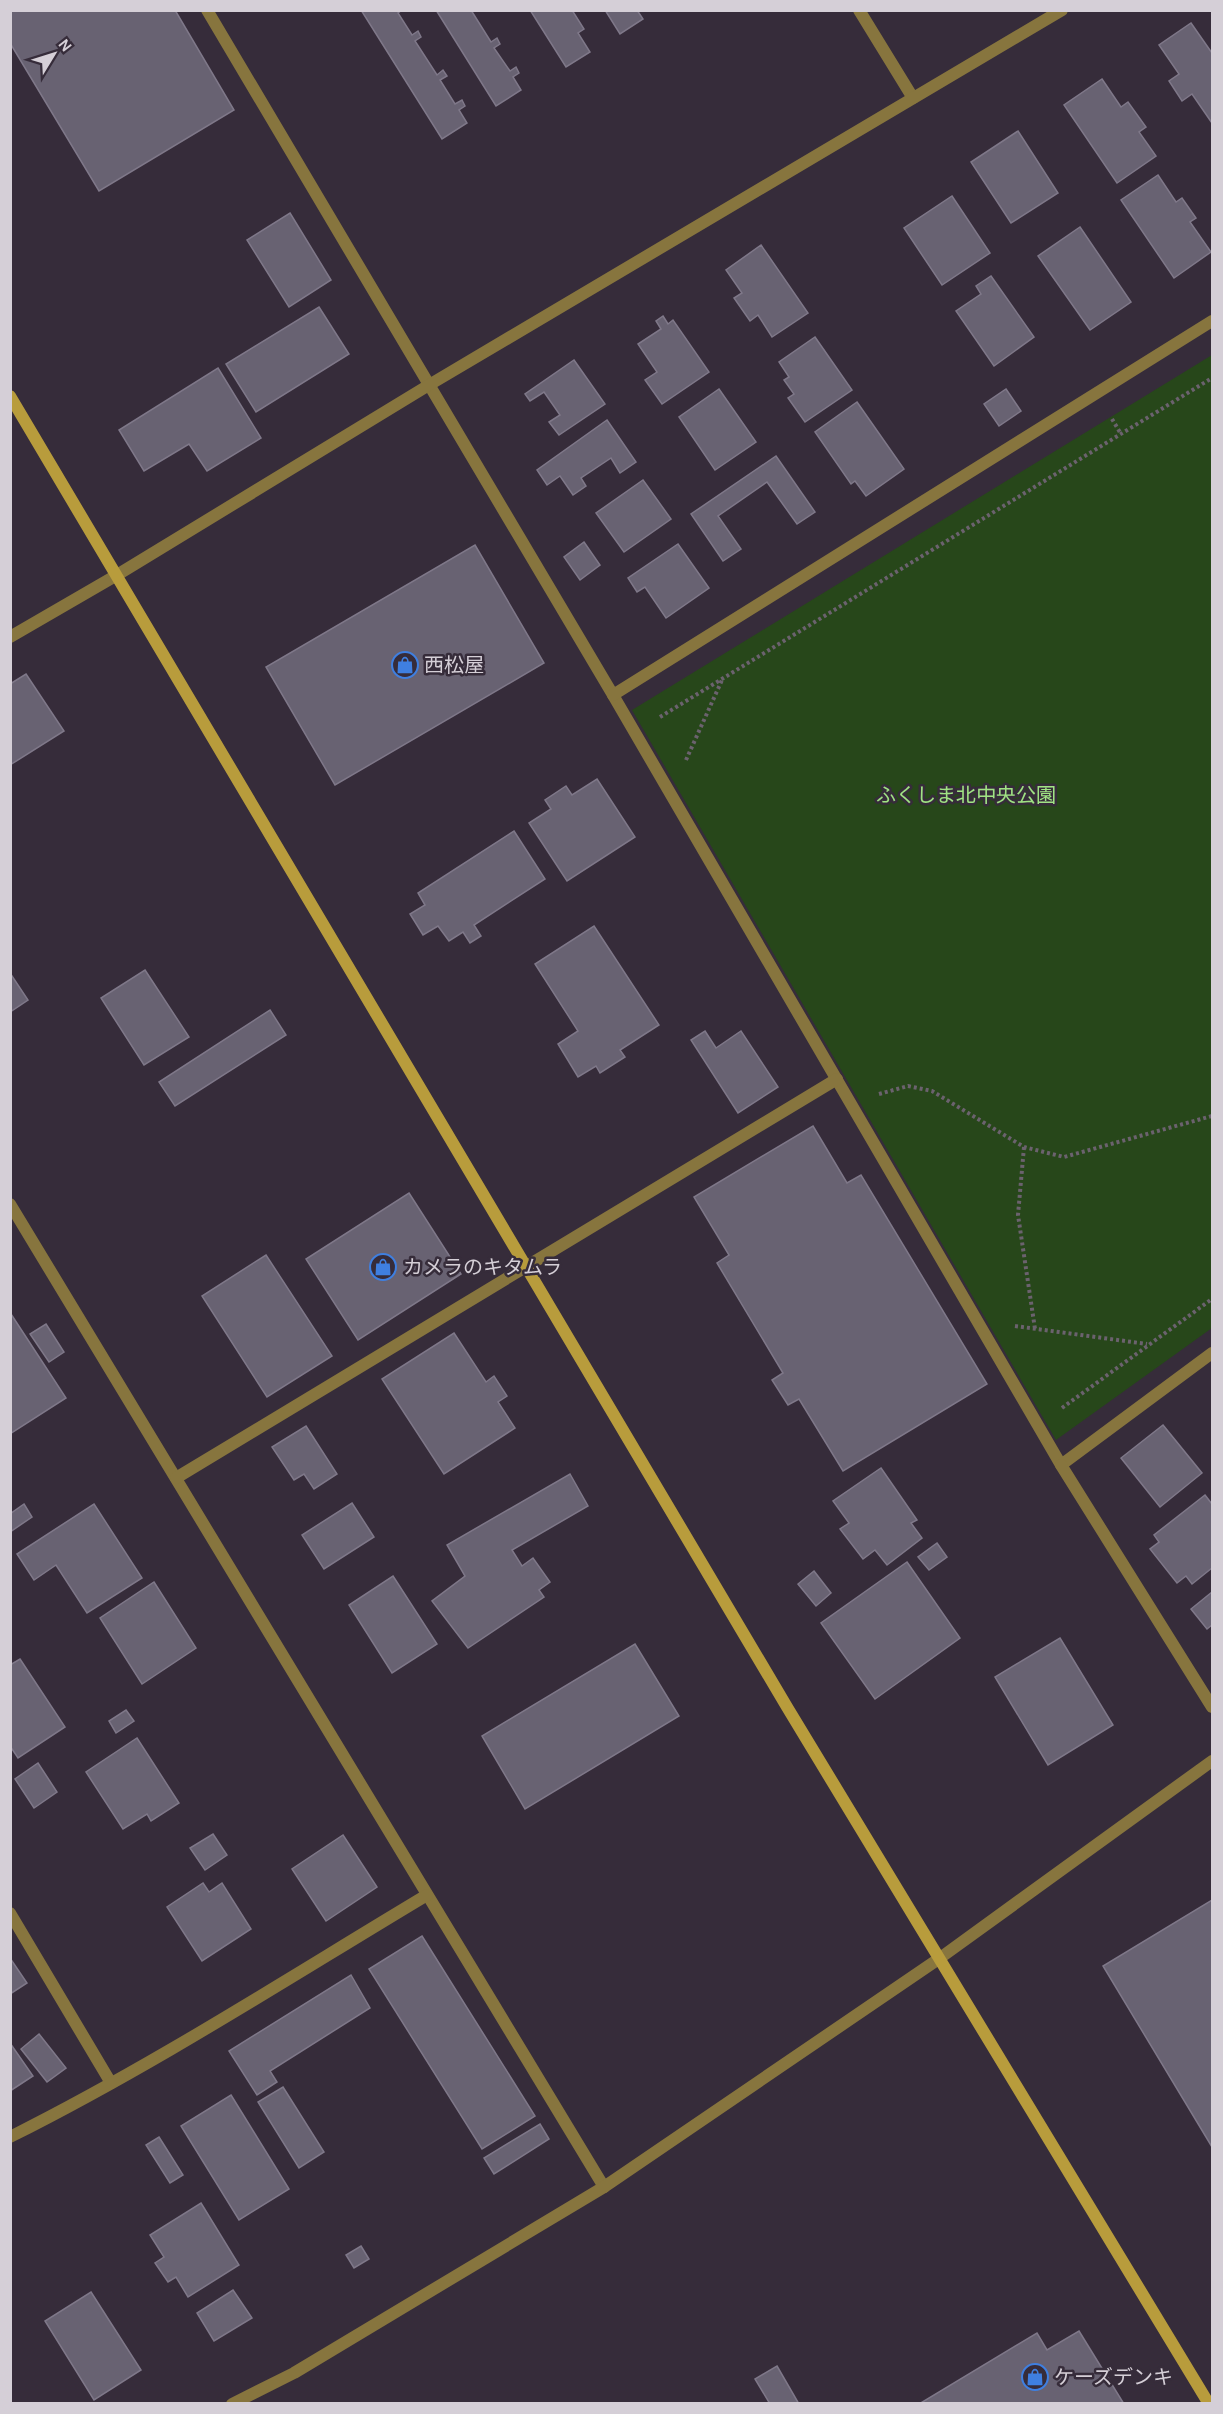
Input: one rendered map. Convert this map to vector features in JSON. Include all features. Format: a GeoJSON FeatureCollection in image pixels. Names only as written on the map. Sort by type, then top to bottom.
{"type":"FeatureCollection","features":[{"type":"Feature","properties":{"kind":"street"},"geometry":{"type":"LineString","coordinates":[[207,10],[613,695],[1061,1465],[1212,1707]]}},
{"type":"Feature","properties":{"kind":"street"},"geometry":{"type":"LineString","coordinates":[[860,10],[913,98]]}},
{"type":"Feature","properties":{"kind":"street"},"geometry":{"type":"LineString","coordinates":[[10,637],[117,575],[429,385],[1062,10]]}},
{"type":"Feature","properties":{"kind":"street"},"geometry":{"type":"LineString","coordinates":[[613,695],[1212,321]]}},
{"type":"Feature","properties":{"kind":"street"},"geometry":{"type":"LineString","coordinates":[[10,396],[780,1697],[1209,2403]]}},
{"type":"Feature","properties":{"kind":"street"},"geometry":{"type":"LineString","coordinates":[[176,1479],[837,1079]]}},
{"type":"Feature","properties":{"kind":"street"},"geometry":{"type":"LineString","coordinates":[[10,1204],[604,2187]]}},
{"type":"Feature","properties":{"kind":"street"},"geometry":{"type":"LineString","coordinates":[[1061,1465],[1212,1353]]}},
{"type":"Feature","properties":{"kind":"street"},"geometry":{"type":"LineString","coordinates":[[232,2403],[294,2373],[604,2187],[940,1958],[1212,1761]]}},
{"type":"Feature","properties":{"kind":"street"},"geometry":{"type":"LineString","coordinates":[[10,2136],[111,2083],[427,1895]]}},
{"type":"Feature","properties":{"kind":"street"},"geometry":{"type":"LineString","coordinates":[[10,1913],[111,2083]]}},
{"type":"Feature","properties":{"kind":"path"},"geometry":{"type":"LineString","coordinates":[[663,727],[658,718],[1212,378]]}},
{"type":"Feature","properties":{"kind":"path"},"geometry":{"type":"LineString","coordinates":[[680,752],[686,761],[723,678]]}},
{"type":"Feature","properties":{"kind":"path"},"geometry":{"type":"LineString","coordinates":[[878,1094],[908,1086],[932,1091],[1024,1147],[1064,1157],[1212,1116]]}},
{"type":"Feature","properties":{"kind":"path"},"geometry":{"type":"LineString","coordinates":[[1024,1147],[1018,1215],[1035,1329]]}},
{"type":"Feature","properties":{"kind":"path"},"geometry":{"type":"LineString","coordinates":[[1055,1400],[1060,1410],[1212,1299]]}},
{"type":"Feature","properties":{"kind":"path"},"geometry":{"type":"LineString","coordinates":[[1018,1335],[1012,1326],[1148,1345]]}},
{"type":"Feature","properties":{"kind":"green space","name":"ふくしま北中央公園"},"geometry":{"type":"Polygon","coordinates":[[[1212,355],[1212,1328],[1056,1440],[632,710],[1212,355]]]}},
{"type":"Feature","properties":{"kind":"building"},"geometry":{"type":"Polygon","coordinates":[[[10,10],[175,10],[234,110],[99,191],[10,43],[10,10]]]}},
{"type":"Feature","properties":{"kind":"building"},"geometry":{"type":"Polygon","coordinates":[[[361,10],[402,10],[398,13],[412,35],[418,31],[421,37],[415,41],[437,75],[443,70],[447,76],[440,80],[455,104],[462,100],[465,106],[459,110],[467,123],[442,139],[361,10]]]}},
{"type":"Feature","properties":{"kind":"building"},"geometry":{"type":"Polygon","coordinates":[[[436,10],[471,10],[491,42],[497,38],[500,44],[494,48],[510,71],[516,67],[519,73],[513,77],[521,90],[496,106],[436,10]]]}},
{"type":"Feature","properties":{"kind":"building"},"geometry":{"type":"Polygon","coordinates":[[[530,10],[572,10],[584,29],[578,33],[590,52],[566,67],[530,10]]]}},
{"type":"Feature","properties":{"kind":"building"},"geometry":{"type":"Polygon","coordinates":[[[605,10],[637,10],[643,19],[620,34],[605,10]]]}},
{"type":"Feature","properties":{"kind":"building"},"geometry":{"type":"Polygon","coordinates":[[[1191,23],[1212,53],[1212,123],[1192,94],[1182,101],[1169,81],[1179,74],[1159,45],[1191,23]]]}},
{"type":"Feature","properties":{"kind":"building"},"geometry":{"type":"Polygon","coordinates":[[[1102,79],[1121,107],[1128,102],[1146,127],[1139,132],[1156,156],[1117,183],[1064,105],[1102,79]]]}},
{"type":"Feature","properties":{"kind":"building"},"geometry":{"type":"Polygon","coordinates":[[[1018,131],[1058,193],[1011,223],[971,162],[1018,131]]]}},
{"type":"Feature","properties":{"kind":"building"},"geometry":{"type":"Polygon","coordinates":[[[1158,175],[1176,202],[1182,198],[1196,218],[1190,222],[1211,252],[1174,278],[1121,200],[1158,175]]]}},
{"type":"Feature","properties":{"kind":"building"},"geometry":{"type":"Polygon","coordinates":[[[952,196],[990,253],[942,285],[904,228],[952,196]]]}},
{"type":"Feature","properties":{"kind":"building"},"geometry":{"type":"Polygon","coordinates":[[[290,213],[331,280],[289,307],[247,240],[290,213]]]}},
{"type":"Feature","properties":{"kind":"building"},"geometry":{"type":"Polygon","coordinates":[[[1080,227],[1131,302],[1090,330],[1038,256],[1080,227]]]}},
{"type":"Feature","properties":{"kind":"building"},"geometry":{"type":"Polygon","coordinates":[[[761,245],[808,313],[772,337],[758,315],[750,321],[734,298],[742,293],[726,270],[761,245]]]}},
{"type":"Feature","properties":{"kind":"building"},"geometry":{"type":"Polygon","coordinates":[[[991,276],[1034,337],[994,366],[956,311],[981,294],[976,286],[991,276]]]}},
{"type":"Feature","properties":{"kind":"building"},"geometry":{"type":"Polygon","coordinates":[[[319,307],[349,354],[256,412],[226,364],[319,307]]]}},
{"type":"Feature","properties":{"kind":"building"},"geometry":{"type":"Polygon","coordinates":[[[663,316],[668,324],[673,320],[709,372],[662,404],[645,380],[657,372],[638,344],[661,329],[656,321],[663,316]]]}},
{"type":"Feature","properties":{"kind":"building"},"geometry":{"type":"Polygon","coordinates":[[[815,337],[852,390],[805,422],[788,398],[794,394],[784,380],[789,377],[779,362],[815,337]]]}},
{"type":"Feature","properties":{"kind":"building"},"geometry":{"type":"Polygon","coordinates":[[[574,360],[605,404],[559,435],[549,422],[560,415],[544,392],[530,401],[525,394],[574,360]]]}},
{"type":"Feature","properties":{"kind":"building"},"geometry":{"type":"Polygon","coordinates":[[[218,368],[261,438],[207,471],[189,444],[144,471],[119,430],[218,368]]]}},
{"type":"Feature","properties":{"kind":"building"},"geometry":{"type":"Polygon","coordinates":[[[719,389],[756,442],[715,470],[679,417],[719,389]]]}},
{"type":"Feature","properties":{"kind":"building"},"geometry":{"type":"Polygon","coordinates":[[[1006,389],[1021,411],[999,426],[984,404],[1006,389]]]}},
{"type":"Feature","properties":{"kind":"building"},"geometry":{"type":"Polygon","coordinates":[[[857,402],[904,469],[866,496],[855,481],[851,484],[815,432],[857,402]]]}},
{"type":"Feature","properties":{"kind":"building"},"geometry":{"type":"Polygon","coordinates":[[[607,420],[636,462],[620,473],[611,458],[581,478],[586,486],[573,495],[560,476],[547,485],[537,470],[607,420]]]}},
{"type":"Feature","properties":{"kind":"building"},"geometry":{"type":"Polygon","coordinates":[[[776,456],[815,512],[797,524],[767,482],[718,516],[741,549],[723,561],[691,514],[776,456]]]}},
{"type":"Feature","properties":{"kind":"building"},"geometry":{"type":"Polygon","coordinates":[[[643,480],[671,519],[624,552],[596,513],[643,480]]]}},
{"type":"Feature","properties":{"kind":"building"},"geometry":{"type":"Polygon","coordinates":[[[584,542],[600,565],[580,580],[564,557],[584,542]]]}},
{"type":"Feature","properties":{"kind":"building"},"geometry":{"type":"Polygon","coordinates":[[[678,544],[709,588],[666,618],[645,587],[637,592],[628,578],[678,544]]]}},
{"type":"Feature","properties":{"kind":"building","name":"西松屋"},"geometry":{"type":"Polygon","coordinates":[[[475,545],[544,663],[335,785],[266,667],[475,545]]]}},
{"type":"Feature","properties":{"kind":"building"},"geometry":{"type":"Polygon","coordinates":[[[26,674],[64,731],[10,765],[10,684],[26,674]]]}},
{"type":"Feature","properties":{"kind":"building"},"geometry":{"type":"Polygon","coordinates":[[[597,779],[635,837],[567,881],[529,823],[551,809],[545,800],[566,786],[572,795],[597,779]]]}},
{"type":"Feature","properties":{"kind":"building"},"geometry":{"type":"Polygon","coordinates":[[[514,831],[545,879],[474,925],[481,936],[470,943],[463,932],[449,941],[438,926],[423,935],[410,914],[425,905],[418,893],[514,831]]]}},
{"type":"Feature","properties":{"kind":"building"},"geometry":{"type":"Polygon","coordinates":[[[594,926],[659,1025],[620,1050],[625,1057],[600,1073],[596,1066],[578,1077],[558,1044],[578,1031],[535,964],[594,926]]]}},
{"type":"Feature","properties":{"kind":"building"},"geometry":{"type":"Polygon","coordinates":[[[145,970],[189,1037],[144,1065],[101,998],[145,970]]]}},
{"type":"Feature","properties":{"kind":"building"},"geometry":{"type":"Polygon","coordinates":[[[10,973],[28,1000],[10,1012],[10,973]]]}},
{"type":"Feature","properties":{"kind":"building"},"geometry":{"type":"Polygon","coordinates":[[[270,1010],[286,1035],[175,1106],[159,1082],[270,1010]]]}},
{"type":"Feature","properties":{"kind":"building"},"geometry":{"type":"Polygon","coordinates":[[[705,1031],[716,1048],[741,1031],[778,1087],[738,1113],[691,1040],[705,1031]]]}},
{"type":"Feature","properties":{"kind":"building"},"geometry":{"type":"Polygon","coordinates":[[[813,1126],[847,1183],[861,1175],[987,1384],[843,1471],[799,1399],[788,1405],[772,1380],[783,1373],[717,1263],[729,1255],[694,1197],[813,1126]]]}},
{"type":"Feature","properties":{"kind":"building","name":"カメラのキタムラ"},"geometry":{"type":"Polygon","coordinates":[[[409,1193],[461,1274],[358,1340],[306,1259],[409,1193]]]}},
{"type":"Feature","properties":{"kind":"building"},"geometry":{"type":"Polygon","coordinates":[[[266,1255],[332,1356],[267,1397],[202,1296],[266,1255]]]}},
{"type":"Feature","properties":{"kind":"building"},"geometry":{"type":"Polygon","coordinates":[[[10,1315],[66,1398],[10,1434],[10,1315]]]}},
{"type":"Feature","properties":{"kind":"building"},"geometry":{"type":"Polygon","coordinates":[[[46,1324],[64,1352],[49,1362],[30,1334],[46,1324]]]}},
{"type":"Feature","properties":{"kind":"building"},"geometry":{"type":"Polygon","coordinates":[[[454,1333],[486,1382],[494,1376],[507,1396],[498,1402],[515,1428],[444,1474],[382,1379],[454,1333]]]}},
{"type":"Feature","properties":{"kind":"building"},"geometry":{"type":"Polygon","coordinates":[[[1163,1425],[1202,1473],[1160,1507],[1121,1458],[1163,1425]]]}},
{"type":"Feature","properties":{"kind":"building"},"geometry":{"type":"Polygon","coordinates":[[[306,1426],[337,1474],[314,1489],[304,1474],[294,1480],[272,1447],[306,1426]]]}},
{"type":"Feature","properties":{"kind":"building"},"geometry":{"type":"Polygon","coordinates":[[[881,1468],[917,1520],[911,1523],[922,1538],[887,1565],[875,1550],[863,1559],[840,1529],[849,1523],[833,1501],[881,1468]]]}},
{"type":"Feature","properties":{"kind":"building"},"geometry":{"type":"Polygon","coordinates":[[[570,1474],[588,1506],[512,1550],[522,1566],[533,1558],[550,1582],[539,1590],[544,1597],[468,1648],[432,1601],[465,1576],[447,1545],[570,1474]]]}},
{"type":"Feature","properties":{"kind":"building"},"geometry":{"type":"Polygon","coordinates":[[[1205,1495],[1212,1504],[1212,1568],[1192,1584],[1186,1576],[1177,1583],[1150,1549],[1159,1542],[1154,1535],[1205,1495]]]}},
{"type":"Feature","properties":{"kind":"building"},"geometry":{"type":"Polygon","coordinates":[[[352,1503],[374,1537],[324,1569],[302,1535],[352,1503]]]}},
{"type":"Feature","properties":{"kind":"building"},"geometry":{"type":"Polygon","coordinates":[[[24,1504],[32,1517],[10,1532],[10,1514],[24,1504]]]}},
{"type":"Feature","properties":{"kind":"building"},"geometry":{"type":"Polygon","coordinates":[[[94,1504],[142,1578],[87,1613],[56,1565],[34,1580],[17,1554],[94,1504]]]}},
{"type":"Feature","properties":{"kind":"building"},"geometry":{"type":"Polygon","coordinates":[[[937,1543],[947,1557],[929,1570],[918,1557],[937,1543]]]}},
{"type":"Feature","properties":{"kind":"building"},"geometry":{"type":"Polygon","coordinates":[[[907,1562],[960,1638],[875,1699],[821,1623],[907,1562]]]}},
{"type":"Feature","properties":{"kind":"building"},"geometry":{"type":"Polygon","coordinates":[[[814,1571],[831,1593],[816,1606],[798,1584],[814,1571]]]}},
{"type":"Feature","properties":{"kind":"building"},"geometry":{"type":"Polygon","coordinates":[[[393,1576],[437,1644],[392,1673],[349,1605],[393,1576]]]}},
{"type":"Feature","properties":{"kind":"building"},"geometry":{"type":"Polygon","coordinates":[[[154,1582],[196,1648],[142,1684],[100,1618],[154,1582]]]}},
{"type":"Feature","properties":{"kind":"building"},"geometry":{"type":"Polygon","coordinates":[[[1212,1592],[1212,1625],[1207,1629],[1191,1609],[1212,1592]]]}},
{"type":"Feature","properties":{"kind":"building"},"geometry":{"type":"Polygon","coordinates":[[[1060,1638],[1113,1725],[1048,1765],[995,1677],[1060,1638]]]}},
{"type":"Feature","properties":{"kind":"building"},"geometry":{"type":"Polygon","coordinates":[[[635,1644],[679,1716],[525,1809],[482,1736],[635,1644]]]}},
{"type":"Feature","properties":{"kind":"building"},"geometry":{"type":"Polygon","coordinates":[[[20,1659],[65,1727],[18,1758],[10,1746],[10,1665],[20,1659]]]}},
{"type":"Feature","properties":{"kind":"building"},"geometry":{"type":"Polygon","coordinates":[[[126,1710],[134,1721],[116,1733],[109,1721],[126,1710]]]}},
{"type":"Feature","properties":{"kind":"building"},"geometry":{"type":"Polygon","coordinates":[[[137,1738],[179,1803],[151,1821],[147,1814],[123,1829],[86,1772],[137,1738]]]}},
{"type":"Feature","properties":{"kind":"building"},"geometry":{"type":"Polygon","coordinates":[[[38,1763],[57,1792],[34,1808],[15,1779],[38,1763]]]}},
{"type":"Feature","properties":{"kind":"building"},"geometry":{"type":"Polygon","coordinates":[[[213,1834],[227,1855],[205,1870],[190,1848],[213,1834]]]}},
{"type":"Feature","properties":{"kind":"building"},"geometry":{"type":"Polygon","coordinates":[[[343,1835],[377,1887],[326,1921],[292,1869],[343,1835]]]}},
{"type":"Feature","properties":{"kind":"building"},"geometry":{"type":"Polygon","coordinates":[[[203,1883],[209,1892],[222,1883],[251,1929],[202,1961],[167,1907],[203,1883]]]}},
{"type":"Feature","properties":{"kind":"building"},"geometry":{"type":"Polygon","coordinates":[[[1212,1900],[1212,2147],[1103,1966],[1212,1900]]]}},
{"type":"Feature","properties":{"kind":"building"},"geometry":{"type":"Polygon","coordinates":[[[422,1936],[535,2116],[482,2149],[369,1969],[422,1936]]]}},
{"type":"Feature","properties":{"kind":"building"},"geometry":{"type":"Polygon","coordinates":[[[10,1958],[27,1983],[10,1994],[10,1958]]]}},
{"type":"Feature","properties":{"kind":"building"},"geometry":{"type":"Polygon","coordinates":[[[351,1975],[370,2008],[270,2071],[277,2082],[257,2095],[229,2051],[351,1975]]]}},
{"type":"Feature","properties":{"kind":"building"},"geometry":{"type":"Polygon","coordinates":[[[39,2034],[66,2068],[47,2082],[21,2049],[39,2034]]]}},
{"type":"Feature","properties":{"kind":"building"},"geometry":{"type":"Polygon","coordinates":[[[10,2043],[33,2076],[10,2091],[10,2043]]]}},
{"type":"Feature","properties":{"kind":"building"},"geometry":{"type":"Polygon","coordinates":[[[283,2087],[324,2152],[299,2168],[258,2102],[283,2087]]]}},
{"type":"Feature","properties":{"kind":"building"},"geometry":{"type":"Polygon","coordinates":[[[231,2095],[289,2189],[239,2220],[181,2126],[231,2095]]]}},
{"type":"Feature","properties":{"kind":"building"},"geometry":{"type":"Polygon","coordinates":[[[540,2124],[549,2139],[494,2174],[484,2158],[540,2124]]]}},
{"type":"Feature","properties":{"kind":"building"},"geometry":{"type":"Polygon","coordinates":[[[159,2137],[183,2175],[170,2183],[146,2145],[159,2137]]]}},
{"type":"Feature","properties":{"kind":"building"},"geometry":{"type":"Polygon","coordinates":[[[201,2203],[239,2265],[188,2297],[176,2277],[168,2282],[155,2263],[164,2257],[150,2235],[201,2203]]]}},
{"type":"Feature","properties":{"kind":"building"},"geometry":{"type":"Polygon","coordinates":[[[361,2246],[369,2259],[354,2268],[346,2255],[361,2246]]]}},
{"type":"Feature","properties":{"kind":"building"},"geometry":{"type":"Polygon","coordinates":[[[233,2290],[252,2318],[214,2341],[197,2313],[233,2290]]]}},
{"type":"Feature","properties":{"kind":"building"},"geometry":{"type":"Polygon","coordinates":[[[91,2292],[141,2370],[94,2400],[45,2321],[91,2292]]]}},
{"type":"Feature","properties":{"kind":"building","name":"ケーズデンキ"},"geometry":{"type":"Polygon","coordinates":[[[1079,2331],[1124,2404],[919,2404],[1037,2333],[1047,2350],[1079,2331]]]}},
{"type":"Feature","properties":{"kind":"building"},"geometry":{"type":"Polygon","coordinates":[[[777,2366],[799,2404],[770,2404],[755,2379],[777,2366]]]}},
{"type":"Feature","properties":{"kind":"place","name":"西松屋"},"geometry":{"type":"Point","coordinates":[405,665]}},
{"type":"Feature","properties":{"kind":"place","name":"カメラのキタムラ"},"geometry":{"type":"Point","coordinates":[383,1267]}},
{"type":"Feature","properties":{"kind":"place","name":"ケーズデンキ"},"geometry":{"type":"Point","coordinates":[1035,2377]}}]}
